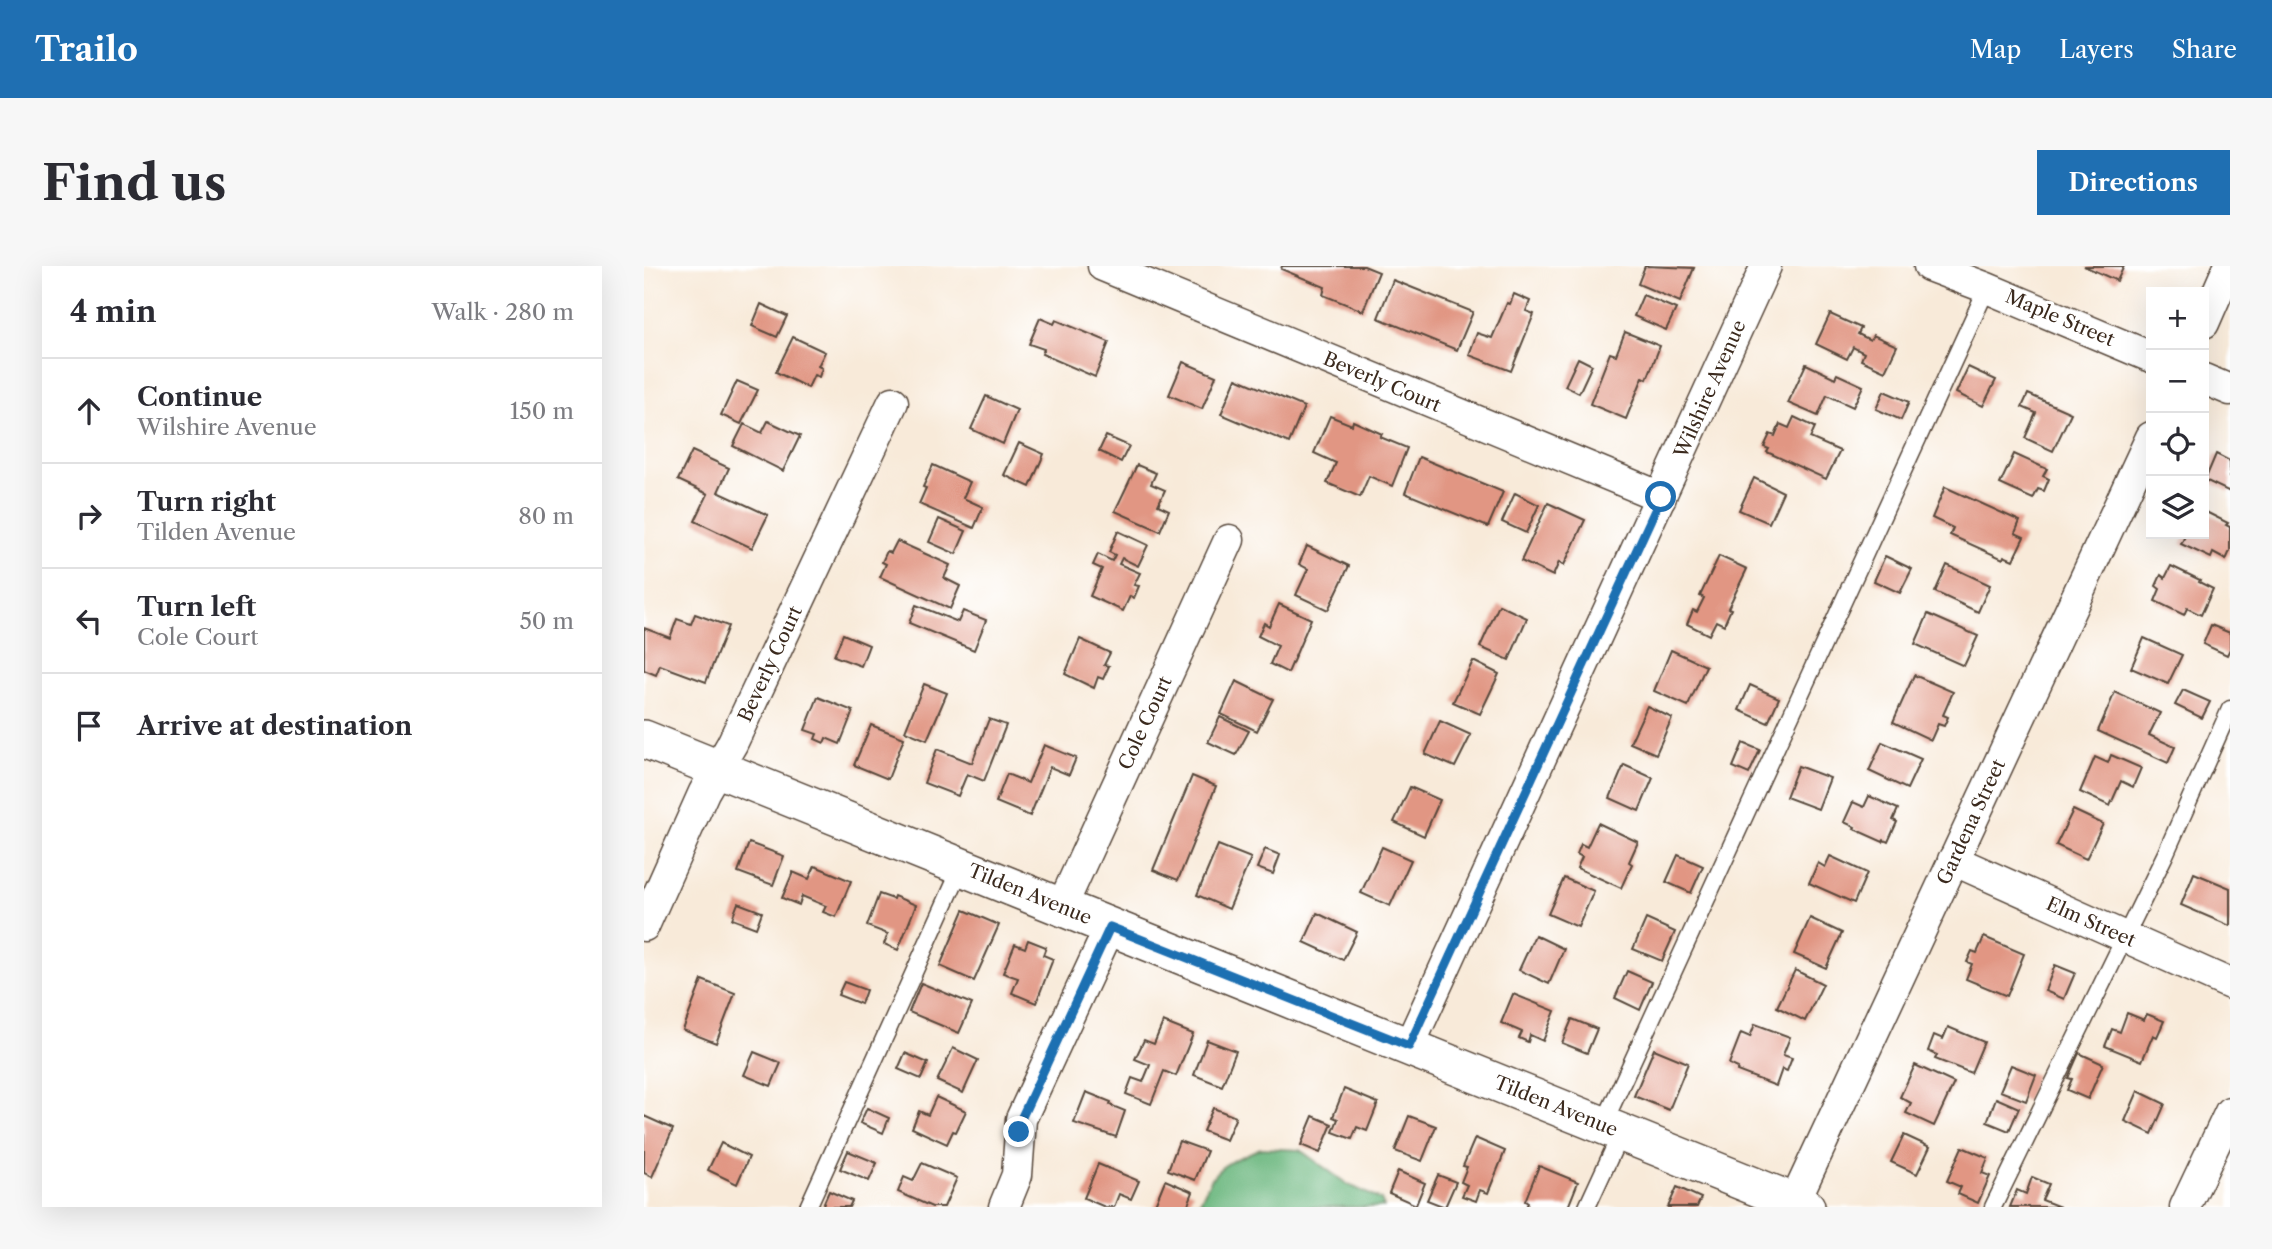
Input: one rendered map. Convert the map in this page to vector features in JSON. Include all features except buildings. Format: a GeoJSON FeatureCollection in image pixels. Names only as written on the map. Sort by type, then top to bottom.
{"type":"FeatureCollection","features":[{"type":"Feature","properties":{"kind":"street","name":"Beverly Court"},"geometry":{"type":"LineString","coordinates":[[1103,266],[1661,497]]}},
{"type":"Feature","properties":{"kind":"street","name":"Wilshire Avenue"},"geometry":{"type":"LineString","coordinates":[[1409,1046],[1766,266]]}},
{"type":"Feature","properties":{"kind":"street","name":"Maple Street"},"geometry":{"type":"LineString","coordinates":[[1928,266],[2146,355]]}},
{"type":"Feature","properties":{"kind":"street"},"geometry":{"type":"LineString","coordinates":[[2209,312],[2229,266]]}},
{"type":"Feature","properties":{"kind":"street"},"geometry":{"type":"LineString","coordinates":[[2209,381],[2230,390]]}},
{"type":"Feature","properties":{"kind":"street","name":"Beverly Court"},"geometry":{"type":"LineString","coordinates":[[644,926],[704,792],[732,744],[894,402]]}},
{"type":"Feature","properties":{"kind":"street","name":"Gardena Street"},"geometry":{"type":"LineString","coordinates":[[1798,1205],[1953,860],[2146,448]]}},
{"type":"Feature","properties":{"kind":"street","name":"Cole Court"},"geometry":{"type":"LineString","coordinates":[[1062,906],[1229,540]]}},
{"type":"Feature","properties":{"kind":"street","name":"Tilden Avenue"},"geometry":{"type":"LineString","coordinates":[[644,739],[1798,1205]]}},
{"type":"Feature","properties":{"kind":"street","name":"Elm Street"},"geometry":{"type":"LineString","coordinates":[[1953,860],[2230,984]]}},
{"type":"Feature","properties":{"kind":"street"},"geometry":{"type":"LineString","coordinates":[[1004,1207],[1017,1175],[1021,1119],[1110,927]]}},
{"type":"Feature","properties":{"kind":"street"},"geometry":{"type":"LineString","coordinates":[[2185,1207],[2230,1112]]}},
{"type":"Feature","properties":{"kind":"lane"},"geometry":{"type":"LineString","coordinates":[[1587,1207],[1612,1129],[1987,288]]}},
{"type":"Feature","properties":{"kind":"lane"},"geometry":{"type":"LineString","coordinates":[[1993,1207],[2165,855],[2230,709]]}},
{"type":"Feature","properties":{"kind":"lane"},"geometry":{"type":"LineString","coordinates":[[808,1207],[962,866]]}},
{"type":"Feature","properties":{"kind":"green space"},"geometry":{"type":"Polygon","coordinates":[[[1261,1148],[1300,1150],[1347,1184],[1381,1200],[1384,1207],[1198,1207],[1209,1182],[1221,1168],[1261,1148]]]}},
{"type":"Feature","properties":{"kind":"route"},"geometry":{"type":"LineString","coordinates":[[1019,1132],[1021,1119],[1110,927],[1409,1046],[1661,497]]}}]}
